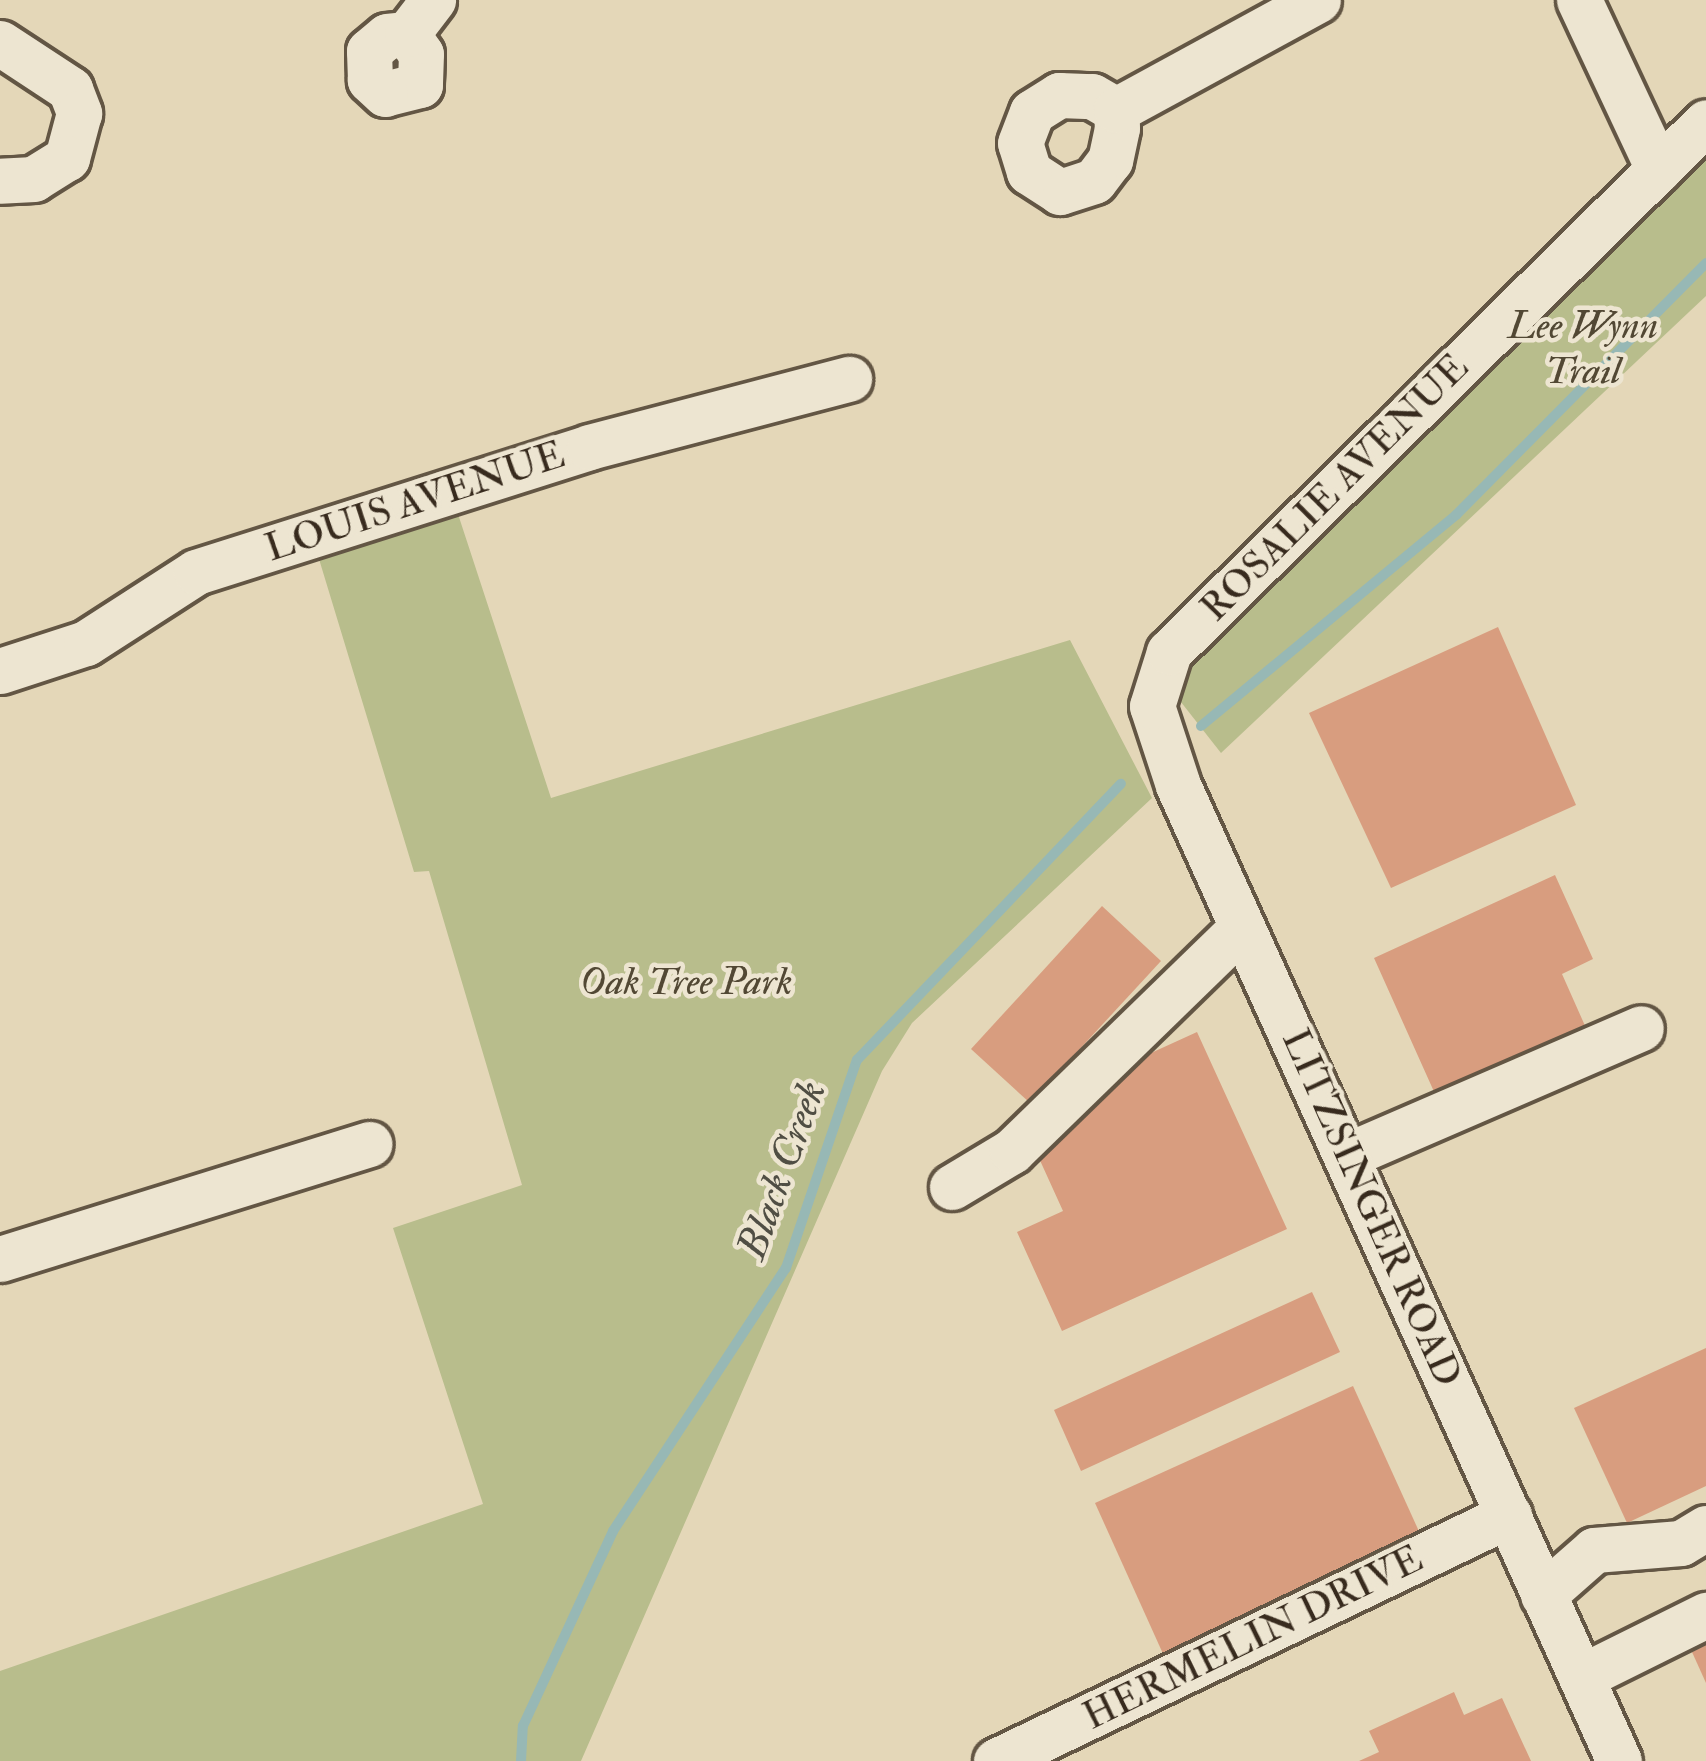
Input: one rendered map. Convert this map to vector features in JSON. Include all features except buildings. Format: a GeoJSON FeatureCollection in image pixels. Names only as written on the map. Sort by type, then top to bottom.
{"type":"FeatureCollection","features":[{"type":"Feature","properties":{"kind":"street"},"geometry":{"type":"LineString","coordinates":[[1116,110],[1318,0]]}},
{"type":"Feature","properties":{"kind":"street"},"geometry":{"type":"LineString","coordinates":[[1579,0],[1658,169]]}},
{"type":"Feature","properties":{"kind":"street"},"geometry":{"type":"LineString","coordinates":[[0,43],[70,89],[79,113],[67,158],[34,179],[0,181]]}},
{"type":"Feature","properties":{"kind":"street","name":"ROSALIE AVENUE"},"geometry":{"type":"LineString","coordinates":[[1168,652],[1706,122]]}},
{"type":"Feature","properties":{"kind":"street","name":"LOUIS AVENUE"},"geometry":{"type":"LineString","coordinates":[[0,671],[86,643],[196,572],[589,447],[848,379]]}},
{"type":"Feature","properties":{"kind":"street","name":"LITZSINGER ROAD"},"geometry":{"type":"LineString","coordinates":[[1168,652],[1152,706],[1178,785],[1618,1761]]}},
{"type":"Feature","properties":{"kind":"street"},"geometry":{"type":"LineString","coordinates":[[952,1187],[1012,1151],[1241,928]]}},
{"type":"Feature","properties":{"kind":"street"},"geometry":{"type":"LineString","coordinates":[[1348,1155],[1641,1028]]}},
{"type":"Feature","properties":{"kind":"street"},"geometry":{"type":"LineString","coordinates":[[0,1259],[369,1144]]}},
{"type":"Feature","properties":{"kind":"street","name":"HERMELIN DRIVE"},"geometry":{"type":"LineString","coordinates":[[996,1761],[1509,1515]]}},
{"type":"Feature","properties":{"kind":"street"},"geometry":{"type":"LineString","coordinates":[[1544,1595],[1594,1550],[1682,1543],[1706,1528]]}},
{"type":"Feature","properties":{"kind":"street"},"geometry":{"type":"LineString","coordinates":[[1581,1677],[1706,1615]]}},
{"type":"Feature","properties":{"kind":"green space","name":"Lee Wynn Trail"},"geometry":{"type":"Polygon","coordinates":[[[1706,154],[1706,296],[1221,753],[1177,697],[1179,674],[1706,154]]]}},
{"type":"Feature","properties":{"kind":"green space","name":"Oak Tree Park"},"geometry":{"type":"Polygon","coordinates":[[[457,511],[551,798],[1070,640],[1152,798],[912,1023],[882,1071],[581,1761],[0,1761],[0,1671],[483,1504],[393,1228],[522,1185],[429,871],[414,872],[319,559],[457,511]]]}},
{"type":"Feature","properties":{"kind":"waterway","name":"Black Creek"},"geometry":{"type":"LineString","coordinates":[[1201,726],[1456,515],[1706,263]]}},
{"type":"Feature","properties":{"kind":"waterway","name":"Black Creek"},"geometry":{"type":"LineString","coordinates":[[521,1761],[523,1726],[613,1531],[786,1268],[857,1060],[1121,784]]}}]}
